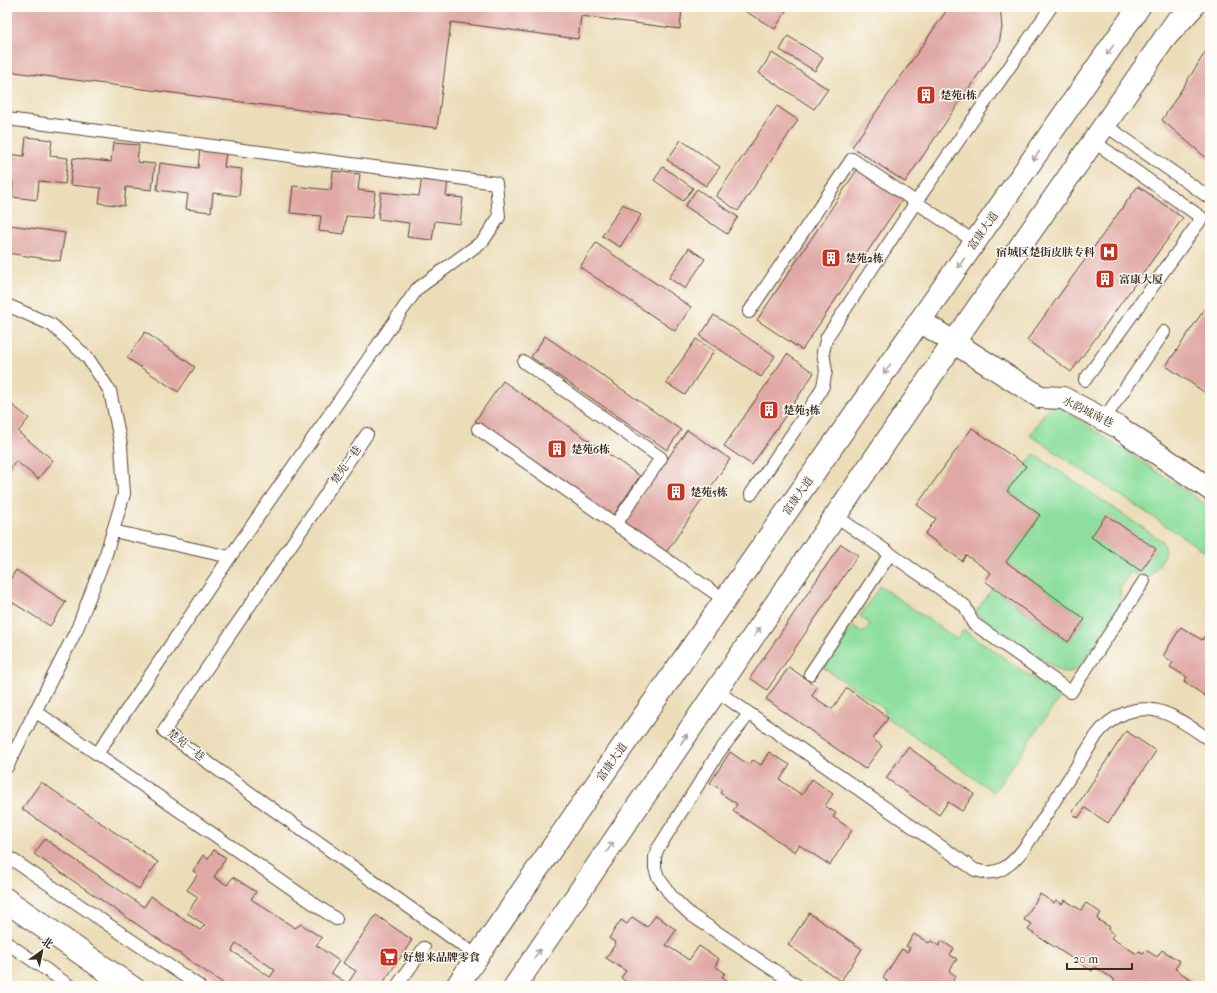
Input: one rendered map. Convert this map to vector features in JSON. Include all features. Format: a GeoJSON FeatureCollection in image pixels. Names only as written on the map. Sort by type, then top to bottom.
{"type":"FeatureCollection","features":[{"type":"Feature","properties":{"kind":"street"},"geometry":{"type":"LineString","coordinates":[[519,984],[716,690],[954,342],[1187,7]]}},
{"type":"Feature","properties":{"kind":"street"},"geometry":{"type":"LineString","coordinates":[[1165,38],[1193,7]]}},
{"type":"Feature","properties":{"kind":"street","name":"富康大道"},"geometry":{"type":"LineString","coordinates":[[457,986],[1136,11]]}},
{"type":"Feature","properties":{"kind":"street","name":"水韵城南巷"},"geometry":{"type":"LineString","coordinates":[[920,321],[1040,397],[1063,398],[1118,427],[1210,489]]}},
{"type":"Feature","properties":{"kind":"lane"},"geometry":{"type":"LineString","coordinates":[[751,494],[816,399],[823,386],[826,371],[823,352],[827,337],[916,202],[1051,7]]}},
{"type":"Feature","properties":{"kind":"lane"},"geometry":{"type":"LineString","coordinates":[[7,119],[496,183],[499,217],[483,241],[417,289],[230,557],[97,754]]}},
{"type":"Feature","properties":{"kind":"lane"},"geometry":{"type":"LineString","coordinates":[[1099,133],[1210,198]]}},
{"type":"Feature","properties":{"kind":"lane"},"geometry":{"type":"LineString","coordinates":[[1085,380],[1202,218],[1099,133]]}},
{"type":"Feature","properties":{"kind":"lane"},"geometry":{"type":"LineString","coordinates":[[749,312],[852,159],[976,242]]}},
{"type":"Feature","properties":{"kind":"lane"},"geometry":{"type":"LineString","coordinates":[[7,305],[52,325],[87,357],[110,391],[121,445],[124,494],[106,554],[77,629],[7,767]]}},
{"type":"Feature","properties":{"kind":"lane"},"geometry":{"type":"LineString","coordinates":[[1104,419],[1164,332]]}},
{"type":"Feature","properties":{"kind":"lane"},"geometry":{"type":"LineString","coordinates":[[524,362],[661,458],[616,524]]}},
{"type":"Feature","properties":{"kind":"lane"},"geometry":{"type":"LineString","coordinates":[[478,428],[725,600]]}},
{"type":"Feature","properties":{"kind":"lane","name":"楚苑一巷"},"geometry":{"type":"LineString","coordinates":[[367,434],[164,731],[477,956]]}},
{"type":"Feature","properties":{"kind":"lane"},"geometry":{"type":"LineString","coordinates":[[836,516],[965,606],[973,623],[1071,692],[1144,581]]}},
{"type":"Feature","properties":{"kind":"lane"},"geometry":{"type":"LineString","coordinates":[[113,531],[230,557]]}},
{"type":"Feature","properties":{"kind":"lane"},"geometry":{"type":"LineString","coordinates":[[810,674],[890,554]]}},
{"type":"Feature","properties":{"kind":"lane"},"geometry":{"type":"LineString","coordinates":[[716,690],[975,870],[984,873],[1003,869],[1018,855],[1096,736],[1105,725],[1119,716],[1133,710],[1143,709],[1159,711],[1171,715],[1210,740]]}},
{"type":"Feature","properties":{"kind":"lane"},"geometry":{"type":"LineString","coordinates":[[35,711],[336,919]]}},
{"type":"Feature","properties":{"kind":"lane"},"geometry":{"type":"LineString","coordinates":[[749,714],[719,752],[657,850],[655,856],[655,868],[658,877],[672,897],[691,915],[798,986]]}},
{"type":"Feature","properties":{"kind":"lane"},"geometry":{"type":"LineString","coordinates":[[7,856],[199,986]]}},
{"type":"Feature","properties":{"kind":"lane"},"geometry":{"type":"LineString","coordinates":[[7,894],[139,986]]}},
{"type":"Feature","properties":{"kind":"lane"},"geometry":{"type":"LineString","coordinates":[[7,908],[119,986]]}},
{"type":"Feature","properties":{"kind":"lane"},"geometry":{"type":"LineString","coordinates":[[7,943],[70,986]]}},
{"type":"Feature","properties":{"kind":"lane"},"geometry":{"type":"LineString","coordinates":[[398,986],[424,948]]}},
{"type":"Feature","properties":{"kind":"green space"},"geometry":{"type":"Polygon","coordinates":[[[1052,402],[1210,507],[1210,555],[1030,435],[1052,402]]]}},
{"type":"Feature","properties":{"kind":"green space"},"geometry":{"type":"Polygon","coordinates":[[[1034,454],[1162,541],[1165,551],[1162,560],[1150,577],[1142,578],[1131,572],[1120,587],[1120,605],[1081,665],[1074,671],[1069,672],[1060,671],[975,613],[993,588],[1068,642],[1085,619],[1006,562],[1040,515],[1007,491],[1034,454]]]}},
{"type":"Feature","properties":{"kind":"green space"},"geometry":{"type":"Polygon","coordinates":[[[880,586],[957,639],[964,630],[1060,697],[994,792],[883,715],[886,710],[824,668],[853,626],[863,633],[870,624],[860,616],[880,586]]]}},
{"type":"Feature","properties":{"kind":"building"},"geometry":{"type":"Polygon","coordinates":[[[7,7],[682,7],[680,29],[581,16],[578,39],[451,22],[437,128],[7,71],[7,7]]]}},
{"type":"Feature","properties":{"kind":"building"},"geometry":{"type":"Polygon","coordinates":[[[744,7],[785,7],[787,9],[775,29],[743,10],[744,7]]]}},
{"type":"Feature","properties":{"kind":"building","name":"楚苑1栋"},"geometry":{"type":"Polygon","coordinates":[[[949,7],[1000,7],[1002,27],[999,44],[905,182],[852,147],[949,7]]]}},
{"type":"Feature","properties":{"kind":"building"},"geometry":{"type":"Polygon","coordinates":[[[788,36],[823,58],[815,71],[780,50],[788,36]]]}},
{"type":"Feature","properties":{"kind":"building"},"geometry":{"type":"Polygon","coordinates":[[[1210,45],[1210,161],[1162,120],[1210,45]]]}},
{"type":"Feature","properties":{"kind":"building"},"geometry":{"type":"Polygon","coordinates":[[[772,53],[828,89],[814,109],[759,73],[772,53]]]}},
{"type":"Feature","properties":{"kind":"building"},"geometry":{"type":"Polygon","coordinates":[[[777,106],[798,120],[738,211],[716,196],[777,106]]]}},
{"type":"Feature","properties":{"kind":"building"},"geometry":{"type":"Polygon","coordinates":[[[26,137],[52,140],[50,156],[68,158],[65,184],[39,181],[37,200],[12,197],[13,182],[7,182],[7,154],[24,156],[26,137]]]}},
{"type":"Feature","properties":{"kind":"building"},"geometry":{"type":"Polygon","coordinates":[[[681,140],[720,167],[706,186],[667,160],[681,140]]]}},
{"type":"Feature","properties":{"kind":"building"},"geometry":{"type":"Polygon","coordinates":[[[113,143],[139,145],[137,162],[155,164],[152,190],[126,187],[124,206],[99,203],[101,188],[70,185],[73,158],[111,162],[113,143]]]}},
{"type":"Feature","properties":{"kind":"building"},"geometry":{"type":"Polygon","coordinates":[[[200,148],[226,151],[224,167],[242,169],[239,196],[213,193],[211,212],[186,209],[188,194],[157,190],[160,163],[198,168],[200,148]]]}},
{"type":"Feature","properties":{"kind":"building"},"geometry":{"type":"Polygon","coordinates":[[[663,167],[693,188],[683,201],[654,180],[663,167]]]}},
{"type":"Feature","properties":{"kind":"building","name":"楚苑2栋"},"geometry":{"type":"Polygon","coordinates":[[[859,167],[904,197],[802,350],[757,320],[859,167]]]}},
{"type":"Feature","properties":{"kind":"building"},"geometry":{"type":"Polygon","coordinates":[[[333,171],[360,174],[358,190],[375,192],[372,218],[346,216],[344,234],[319,231],[321,216],[290,213],[293,186],[331,190],[333,171]]]}},
{"type":"Feature","properties":{"kind":"building"},"geometry":{"type":"Polygon","coordinates":[[[422,177],[448,180],[446,196],[463,198],[460,224],[435,221],[432,240],[407,237],[409,223],[378,219],[381,192],[419,196],[422,177]]]}},
{"type":"Feature","properties":{"kind":"building","name":"富康大厦"},"geometry":{"type":"Polygon","coordinates":[[[1138,186],[1183,218],[1071,372],[1027,340],[1138,186]]]}},
{"type":"Feature","properties":{"kind":"building"},"geometry":{"type":"Polygon","coordinates":[[[697,189],[738,217],[727,234],[685,206],[697,189]]]}},
{"type":"Feature","properties":{"kind":"building"},"geometry":{"type":"Polygon","coordinates":[[[623,204],[641,215],[620,247],[602,236],[623,204]]]}},
{"type":"Feature","properties":{"kind":"building"},"geometry":{"type":"Polygon","coordinates":[[[10,225],[65,233],[60,261],[7,253],[10,225]]]}},
{"type":"Feature","properties":{"kind":"building"},"geometry":{"type":"Polygon","coordinates":[[[596,243],[691,307],[675,331],[580,267],[596,243]]]}},
{"type":"Feature","properties":{"kind":"building"},"geometry":{"type":"Polygon","coordinates":[[[689,248],[705,259],[685,289],[669,278],[689,248]]]}},
{"type":"Feature","properties":{"kind":"building"},"geometry":{"type":"Polygon","coordinates":[[[1210,301],[1210,396],[1166,366],[1210,301]]]}},
{"type":"Feature","properties":{"kind":"building"},"geometry":{"type":"Polygon","coordinates":[[[714,315],[775,356],[761,377],[700,336],[714,315]]]}},
{"type":"Feature","properties":{"kind":"building"},"geometry":{"type":"Polygon","coordinates":[[[145,332],[195,367],[178,392],[127,358],[145,332]]]}},
{"type":"Feature","properties":{"kind":"building"},"geometry":{"type":"Polygon","coordinates":[[[545,336],[681,430],[667,450],[531,357],[545,336]]]}},
{"type":"Feature","properties":{"kind":"building"},"geometry":{"type":"Polygon","coordinates":[[[696,339],[714,351],[685,395],[666,383],[696,339]]]}},
{"type":"Feature","properties":{"kind":"building","name":"楚苑3栋"},"geometry":{"type":"Polygon","coordinates":[[[787,354],[814,373],[752,465],[724,446],[787,354]]]}},
{"type":"Feature","properties":{"kind":"building","name":"楚苑6栋"},"geometry":{"type":"Polygon","coordinates":[[[503,381],[640,476],[612,517],[475,421],[503,381]]]}},
{"type":"Feature","properties":{"kind":"building"},"geometry":{"type":"Polygon","coordinates":[[[7,401],[29,418],[18,432],[53,460],[38,479],[16,461],[7,474],[7,401]]]}},
{"type":"Feature","properties":{"kind":"building"},"geometry":{"type":"Polygon","coordinates":[[[972,428],[1026,466],[1007,491],[1040,515],[1006,562],[1085,619],[1068,642],[985,581],[991,573],[966,555],[962,561],[925,534],[936,519],[917,505],[972,428]]]}},
{"type":"Feature","properties":{"kind":"building","name":"楚苑5栋"},"geometry":{"type":"Polygon","coordinates":[[[687,430],[730,459],[665,554],[623,525],[687,430]]]}},
{"type":"Feature","properties":{"kind":"building"},"geometry":{"type":"Polygon","coordinates":[[[1106,515],[1156,549],[1141,571],[1091,537],[1106,515]]]}},
{"type":"Feature","properties":{"kind":"building"},"geometry":{"type":"Polygon","coordinates":[[[841,544],[858,555],[767,690],[750,678],[841,544]]]}},
{"type":"Feature","properties":{"kind":"building"},"geometry":{"type":"Polygon","coordinates":[[[16,570],[66,602],[50,626],[7,599],[7,584],[16,570]]]}},
{"type":"Feature","properties":{"kind":"building"},"geometry":{"type":"Polygon","coordinates":[[[1181,627],[1202,640],[1205,636],[1210,639],[1210,699],[1184,682],[1187,677],[1170,667],[1173,662],[1163,656],[1181,627]]]}},
{"type":"Feature","properties":{"kind":"building"},"geometry":{"type":"Polygon","coordinates":[[[789,667],[817,687],[812,696],[832,709],[847,688],[888,718],[873,739],[882,746],[865,769],[766,699],[789,667]]]}},
{"type":"Feature","properties":{"kind":"building"},"geometry":{"type":"Polygon","coordinates":[[[1126,731],[1156,751],[1108,823],[1085,808],[1078,818],[1072,813],[1126,731]]]}},
{"type":"Feature","properties":{"kind":"building"},"geometry":{"type":"Polygon","coordinates":[[[908,747],[974,794],[962,811],[948,802],[939,815],[886,778],[908,747]]]}},
{"type":"Feature","properties":{"kind":"building"},"geometry":{"type":"Polygon","coordinates":[[[730,752],[749,765],[753,760],[761,765],[769,752],[790,765],[780,780],[802,795],[812,779],[833,794],[825,806],[836,813],[833,817],[852,830],[830,865],[799,845],[795,852],[733,811],[737,804],[720,793],[722,790],[710,783],[730,752]]]}},
{"type":"Feature","properties":{"kind":"building"},"geometry":{"type":"Polygon","coordinates":[[[41,782],[158,862],[139,889],[22,809],[41,782]]]}},
{"type":"Feature","properties":{"kind":"building"},"geometry":{"type":"Polygon","coordinates":[[[45,839],[144,907],[151,896],[200,930],[205,925],[187,913],[198,897],[187,890],[198,874],[193,871],[203,855],[208,859],[214,850],[226,858],[214,877],[227,885],[233,877],[256,892],[251,899],[295,928],[301,924],[322,938],[316,945],[339,961],[331,973],[345,982],[343,986],[227,986],[34,854],[45,839]],[[236,943],[232,951],[270,977],[275,970],[236,943]]]}},
{"type":"Feature","properties":{"kind":"building"},"geometry":{"type":"Polygon","coordinates":[[[1040,894],[1054,903],[1056,900],[1062,904],[1065,900],[1081,910],[1086,903],[1101,913],[1097,919],[1110,927],[1108,930],[1114,934],[1111,938],[1137,954],[1139,951],[1143,953],[1146,950],[1157,957],[1162,950],[1180,961],[1175,969],[1192,980],[1190,983],[1194,986],[1115,986],[1112,984],[1115,980],[1095,967],[1092,971],[1028,930],[1032,924],[1024,920],[1040,894]]]}},
{"type":"Feature","properties":{"kind":"building"},"geometry":{"type":"Polygon","coordinates":[[[809,913],[862,949],[841,981],[788,945],[809,913]]]}},
{"type":"Feature","properties":{"kind":"building"},"geometry":{"type":"Polygon","coordinates":[[[376,915],[412,940],[381,986],[346,986],[356,971],[343,963],[376,915]]]}},
{"type":"Feature","properties":{"kind":"building"},"geometry":{"type":"Polygon","coordinates":[[[656,915],[676,930],[666,945],[689,960],[699,946],[719,959],[715,966],[725,973],[722,977],[731,983],[728,986],[632,986],[621,978],[626,971],[606,958],[616,943],[609,938],[621,920],[627,924],[632,917],[647,927],[656,915]]]}},
{"type":"Feature","properties":{"kind":"building"},"geometry":{"type":"Polygon","coordinates":[[[914,934],[929,943],[931,941],[939,946],[942,941],[954,949],[950,955],[957,959],[949,971],[956,976],[951,983],[956,986],[885,985],[887,981],[883,978],[902,949],[907,952],[910,948],[906,946],[914,934]]]}},
{"type":"Feature","properties":{"kind":"place","name":"楚苑1栋"},"geometry":{"type":"Point","coordinates":[926,95]}},
{"type":"Feature","properties":{"kind":"place","name":"宿城区楚街皮肤专科"},"geometry":{"type":"Point","coordinates":[1109,252]}},
{"type":"Feature","properties":{"kind":"place","name":"楚苑2栋"},"geometry":{"type":"Point","coordinates":[831,258]}},
{"type":"Feature","properties":{"kind":"place","name":"富康大厦"},"geometry":{"type":"Point","coordinates":[1105,279]}},
{"type":"Feature","properties":{"kind":"place","name":"楚苑3栋"},"geometry":{"type":"Point","coordinates":[769,410]}},
{"type":"Feature","properties":{"kind":"place","name":"楚苑6栋"},"geometry":{"type":"Point","coordinates":[557,449]}},
{"type":"Feature","properties":{"kind":"place","name":"楚苑5栋"},"geometry":{"type":"Point","coordinates":[676,492]}},
{"type":"Feature","properties":{"kind":"place","name":"好想来品牌零食"},"geometry":{"type":"Point","coordinates":[389,957]}}]}
